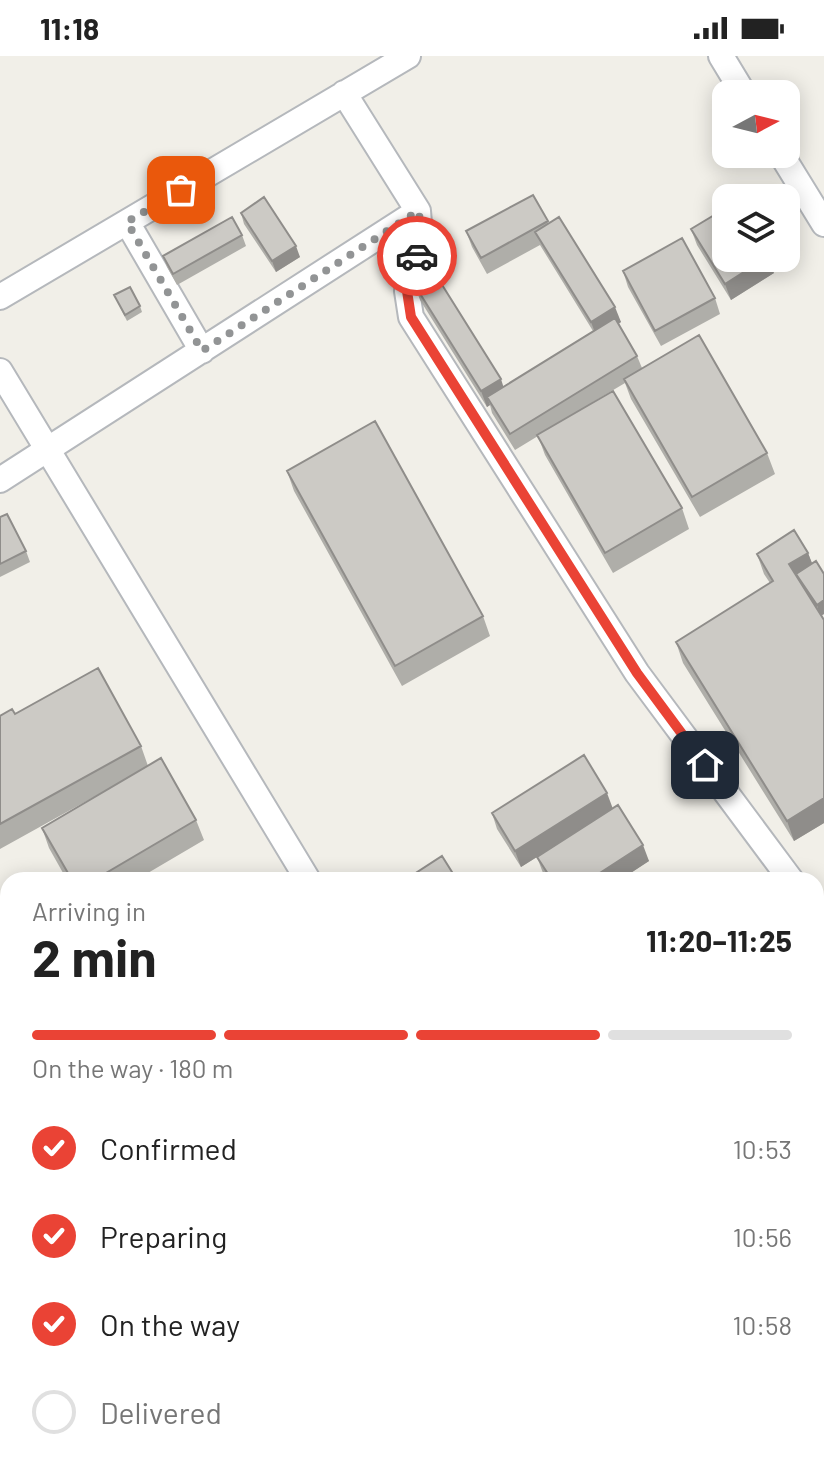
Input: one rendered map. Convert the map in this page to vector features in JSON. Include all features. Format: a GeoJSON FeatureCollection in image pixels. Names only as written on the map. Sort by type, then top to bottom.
{"type":"FeatureCollection","features":[{"type":"Feature","properties":{"kind":"street"},"geometry":{"type":"LineString","coordinates":[[721,56],[736,80]]}},
{"type":"Feature","properties":{"kind":"street"},"geometry":{"type":"LineString","coordinates":[[0,297],[396,59]]}},
{"type":"Feature","properties":{"kind":"street"},"geometry":{"type":"LineString","coordinates":[[344,93],[418,211],[422,227],[421,247],[407,291],[411,317],[637,673],[785,872]]}},
{"type":"Feature","properties":{"kind":"street"},"geometry":{"type":"LineString","coordinates":[[790,168],[824,224]]}},
{"type":"Feature","properties":{"kind":"street"},"geometry":{"type":"LineString","coordinates":[[0,480],[418,211]]}},
{"type":"Feature","properties":{"kind":"street"},"geometry":{"type":"LineString","coordinates":[[127,222],[202,351]]}},
{"type":"Feature","properties":{"kind":"street"},"geometry":{"type":"LineString","coordinates":[[0,371],[303,872]]}},
{"type":"Feature","properties":{"kind":"building"},"geometry":{"type":"Polygon","coordinates":[[[533,195],[548,221],[481,258],[466,231],[533,195]]]}},
{"type":"Feature","properties":{"kind":"building"},"geometry":{"type":"Polygon","coordinates":[[[264,197],[296,246],[272,261],[241,213],[264,197]]]}},
{"type":"Feature","properties":{"kind":"building"},"geometry":{"type":"Polygon","coordinates":[[[712,216],[712,263],[691,229],[712,216]]]}},
{"type":"Feature","properties":{"kind":"building"},"geometry":{"type":"Polygon","coordinates":[[[232,217],[242,235],[173,274],[163,256],[232,217]]]}},
{"type":"Feature","properties":{"kind":"building"},"geometry":{"type":"Polygon","coordinates":[[[559,217],[615,307],[591,322],[535,232],[559,217]]]}},
{"type":"Feature","properties":{"kind":"building"},"geometry":{"type":"Polygon","coordinates":[[[682,238],[715,298],[655,331],[623,271],[682,238]]]}},
{"type":"Feature","properties":{"kind":"building"},"geometry":{"type":"Polygon","coordinates":[[[434,272],[501,379],[481,391],[414,284],[434,272]]]}},
{"type":"Feature","properties":{"kind":"building"},"geometry":{"type":"Polygon","coordinates":[[[718,272],[744,272],[725,284],[718,272]]]}},
{"type":"Feature","properties":{"kind":"building"},"geometry":{"type":"Polygon","coordinates":[[[130,287],[140,306],[125,315],[114,295],[130,287]]]}},
{"type":"Feature","properties":{"kind":"building"},"geometry":{"type":"Polygon","coordinates":[[[615,318],[637,356],[510,434],[487,397],[615,318]]]}},
{"type":"Feature","properties":{"kind":"building"},"geometry":{"type":"Polygon","coordinates":[[[699,335],[767,453],[692,497],[624,379],[699,335]]]}},
{"type":"Feature","properties":{"kind":"building"},"geometry":{"type":"Polygon","coordinates":[[[613,391],[682,508],[605,553],[537,435],[613,391]]]}},
{"type":"Feature","properties":{"kind":"building"},"geometry":{"type":"Polygon","coordinates":[[[375,421],[483,616],[395,666],[287,471],[375,421]]]}},
{"type":"Feature","properties":{"kind":"building"},"geometry":{"type":"Polygon","coordinates":[[[7,514],[26,551],[0,564],[0,517],[7,514]]]}},
{"type":"Feature","properties":{"kind":"building"},"geometry":{"type":"Polygon","coordinates":[[[794,530],[808,553],[789,564],[824,620],[824,798],[787,821],[676,642],[773,581],[757,554],[794,530]]]}},
{"type":"Feature","properties":{"kind":"building"},"geometry":{"type":"Polygon","coordinates":[[[816,561],[824,574],[824,600],[817,605],[796,574],[816,561]]]}},
{"type":"Feature","properties":{"kind":"building"},"geometry":{"type":"Polygon","coordinates":[[[98,668],[141,746],[0,824],[0,716],[12,709],[15,714],[98,668]]]}},
{"type":"Feature","properties":{"kind":"building"},"geometry":{"type":"Polygon","coordinates":[[[584,755],[607,793],[515,851],[492,813],[584,755]]]}},
{"type":"Feature","properties":{"kind":"building"},"geometry":{"type":"Polygon","coordinates":[[[161,758],[196,820],[108,872],[67,872],[42,828],[161,758]]]}},
{"type":"Feature","properties":{"kind":"building"},"geometry":{"type":"Polygon","coordinates":[[[618,805],[643,845],[601,872],[547,872],[537,857],[618,805]]]}},
{"type":"Feature","properties":{"kind":"building"},"geometry":{"type":"Polygon","coordinates":[[[442,856],[452,872],[417,872],[442,856]]]}},
{"type":"Feature","properties":{"kind":"way so far"},"geometry":{"type":"LineString","coordinates":[[181,190],[127,222],[202,351],[418,211],[422,227],[421,247],[417,256]]}},
{"type":"Feature","properties":{"kind":"route"},"geometry":{"type":"LineString","coordinates":[[417,256],[407,291],[411,317],[637,673],[705,765]]}}]}
